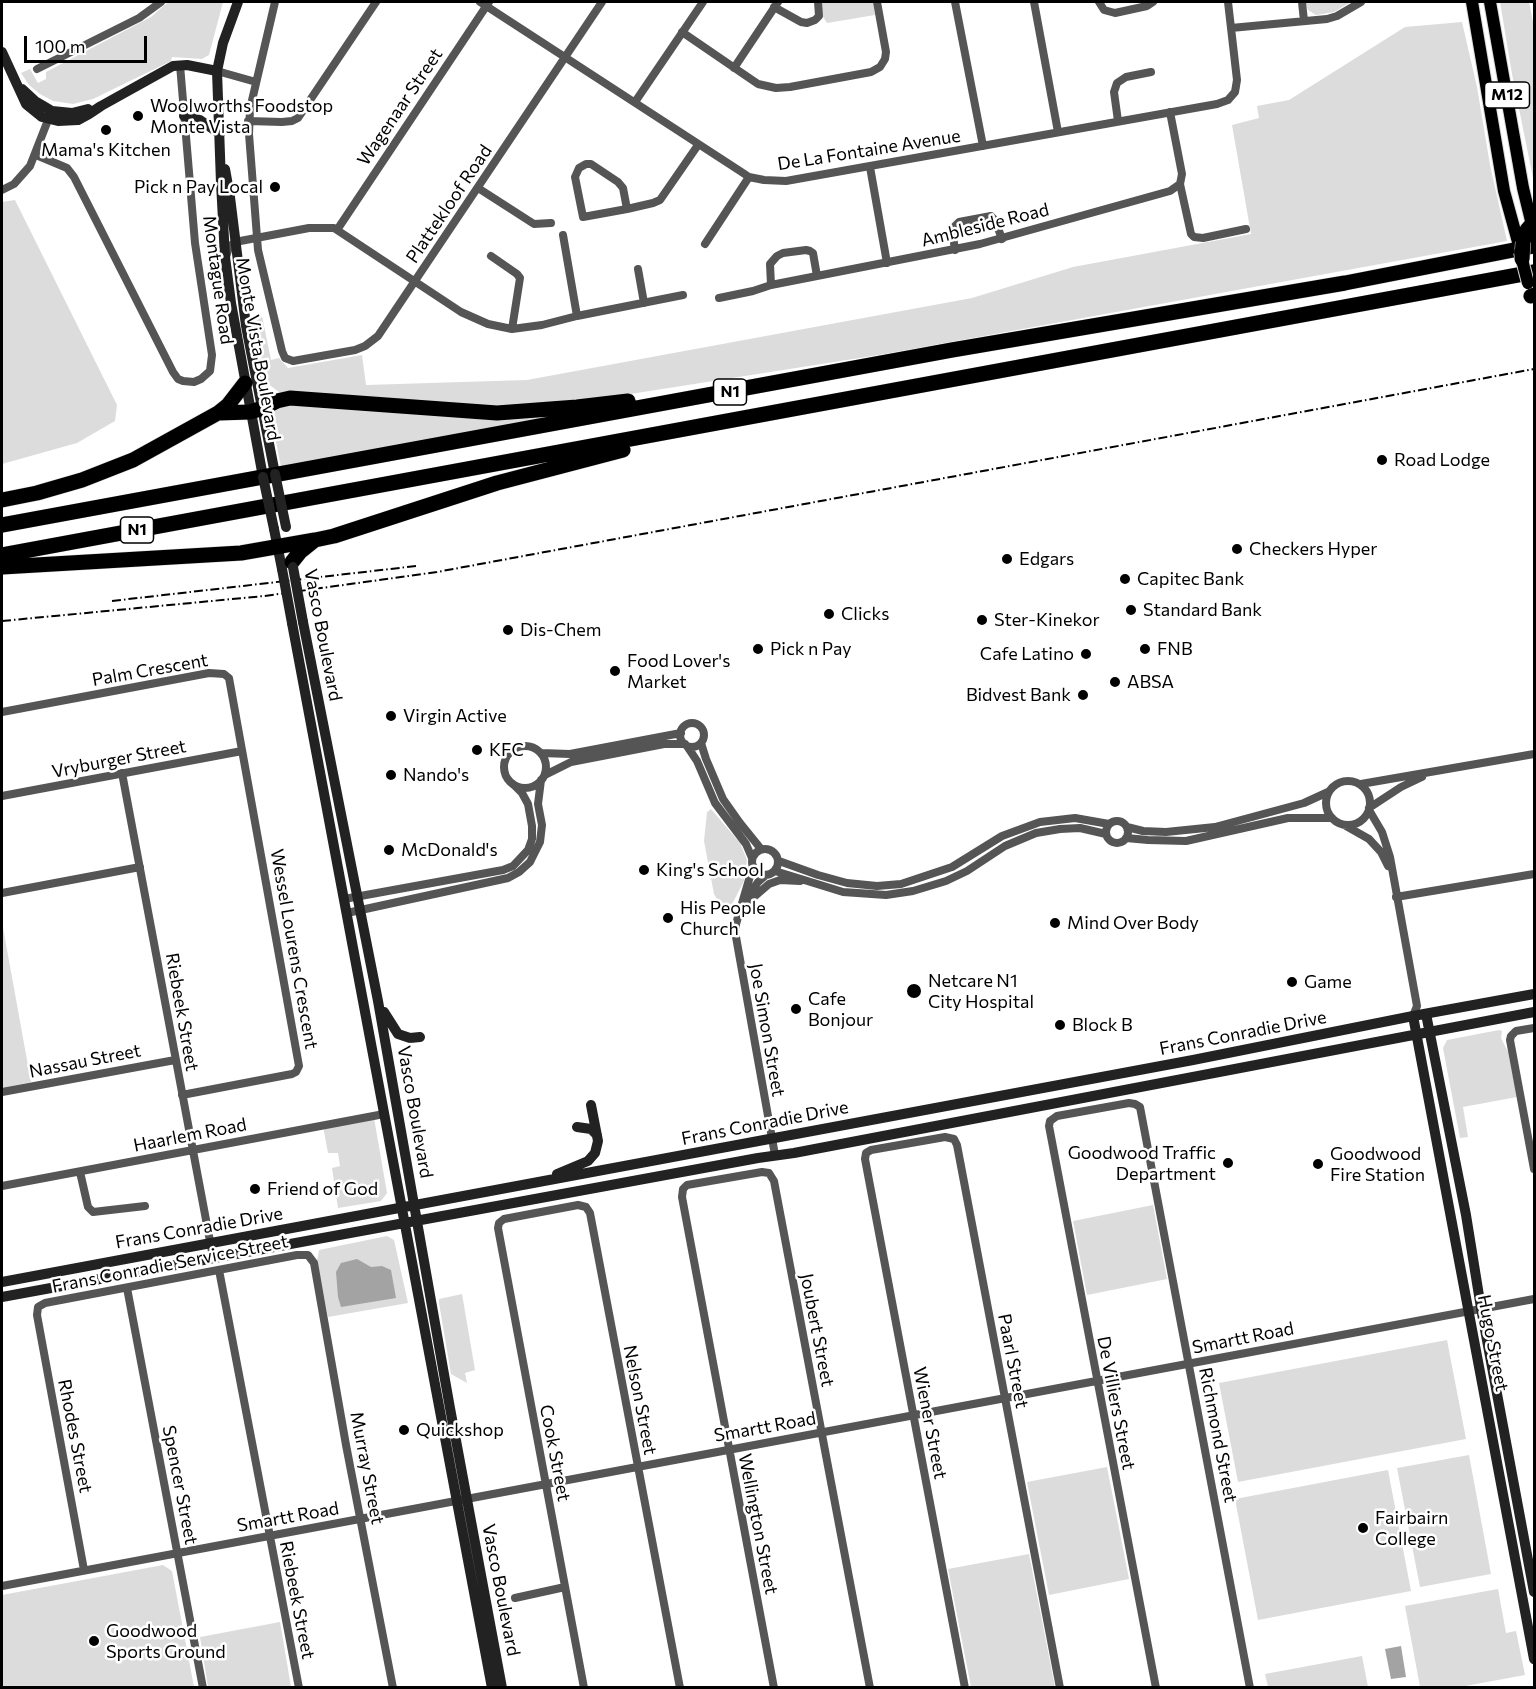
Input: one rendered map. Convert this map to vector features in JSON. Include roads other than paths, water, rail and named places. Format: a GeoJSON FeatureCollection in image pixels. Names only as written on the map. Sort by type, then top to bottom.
{"type":"FeatureCollection","features":[{"type":"Feature","properties":{"kind":"highway"},"geometry":{"type":"LineString","coordinates":[[1522,259],[1529,235]]}},
{"type":"Feature","properties":{"kind":"highway","name":"N1"},"geometry":{"type":"LineString","coordinates":[[2,525],[952,350],[1345,283],[1529,235]]}},
{"type":"Feature","properties":{"kind":"highway","name":"N1"},"geometry":{"type":"LineString","coordinates":[[2,555],[707,425],[1533,293]]}},
{"type":"Feature","properties":{"kind":"highway"},"geometry":{"type":"LineString","coordinates":[[218,412],[257,410],[277,401],[291,398],[497,413],[565,408],[657,397],[952,350]]}},
{"type":"Feature","properties":{"kind":"highway"},"geometry":{"type":"LineString","coordinates":[[2,500],[37,493],[133,460],[218,412],[228,405],[245,383]]}},
{"type":"Feature","properties":{"kind":"highway"},"geometry":{"type":"LineString","coordinates":[[2,567],[241,553],[315,540],[334,536],[497,483],[642,445],[707,425]]}},
{"type":"Feature","properties":{"kind":"highway"},"geometry":{"type":"LineString","coordinates":[[289,566],[300,552],[315,540]]}},
{"type":"Feature","properties":{"kind":"main road","name":"Monte Vista Boulevard"},"geometry":{"type":"LineString","coordinates":[[238,2],[223,43],[218,71],[225,257],[234,327],[245,383],[257,410],[271,453],[283,545]]}},
{"type":"Feature","properties":{"kind":"main road","name":"M12"},"geometry":{"type":"LineString","coordinates":[[1472,2],[1504,191],[1529,235]]}},
{"type":"Feature","properties":{"kind":"main road","name":"M12"},"geometry":{"type":"LineString","coordinates":[[1490,2],[1523,188],[1529,235]]}},
{"type":"Feature","properties":{"kind":"main road"},"geometry":{"type":"LineString","coordinates":[[2,52],[26,104],[37,114],[72,113],[101,106],[166,69],[180,65],[218,71]]}},
{"type":"Feature","properties":{"kind":"main road"},"geometry":{"type":"LineString","coordinates":[[184,116],[200,120],[220,134]]}},
{"type":"Feature","properties":{"kind":"main road","name":"Monte Vista Boulevard"},"geometry":{"type":"LineString","coordinates":[[221,156],[228,183],[257,410],[259,456],[280,528]]}},
{"type":"Feature","properties":{"kind":"main road"},"geometry":{"type":"LineString","coordinates":[[1522,259],[1533,293]]}},
{"type":"Feature","properties":{"kind":"main road","name":"Vasco Boulevard"},"geometry":{"type":"LineString","coordinates":[[283,545],[289,566],[344,898],[404,1223],[502,1688]]}},
{"type":"Feature","properties":{"kind":"main road","name":"Vasco Boulevard"},"geometry":{"type":"LineString","coordinates":[[298,622],[378,1001],[418,1221],[492,1688]]}},
{"type":"Feature","properties":{"kind":"main road","name":"Frans Conradie Drive"},"geometry":{"type":"LineString","coordinates":[[2,1282],[1193,1060],[1415,1011],[1426,1014],[1534,994]]}},
{"type":"Feature","properties":{"kind":"main road"},"geometry":{"type":"LineString","coordinates":[[378,1001],[396,1033],[407,1038],[420,1037]]}},
{"type":"Feature","properties":{"kind":"main road","name":"Hugo Street"},"geometry":{"type":"LineString","coordinates":[[1415,1011],[1416,1035],[1442,1165],[1476,1310],[1534,1592]]}},
{"type":"Feature","properties":{"kind":"main road","name":"Frans Conradie Drive"},"geometry":{"type":"LineString","coordinates":[[2,1297],[1534,1012]]}},
{"type":"Feature","properties":{"kind":"main road","name":"Hugo Street"},"geometry":{"type":"LineString","coordinates":[[1426,1014],[1455,1162],[1476,1310],[1532,1633],[1534,1659]]}},
{"type":"Feature","properties":{"kind":"main road"},"geometry":{"type":"LineString","coordinates":[[534,1183],[588,1161],[593,1156],[597,1147],[597,1136],[591,1105]]}},
{"type":"Feature","properties":{"kind":"main road"},"geometry":{"type":"LineString","coordinates":[[577,1127],[591,1129],[597,1136]]}},
{"type":"Feature","properties":{"kind":"main road"},"geometry":{"type":"LineString","coordinates":[[1442,1165],[1455,1162]]}},
{"type":"Feature","properties":{"kind":"street"},"geometry":{"type":"LineString","coordinates":[[37,69],[139,18],[161,2]]}},
{"type":"Feature","properties":{"kind":"street","name":"Monte Vista Boulevard"},"geometry":{"type":"LineString","coordinates":[[274,2],[248,121],[256,238],[283,353]]}},
{"type":"Feature","properties":{"kind":"street"},"geometry":{"type":"LineString","coordinates":[[248,121],[292,122],[298,118],[376,2]]}},
{"type":"Feature","properties":{"kind":"street","name":"Plattekloof Road"},"geometry":{"type":"LineString","coordinates":[[283,353],[289,360],[298,360],[355,350],[378,336],[602,2]]}},
{"type":"Feature","properties":{"kind":"street"},"geometry":{"type":"LineString","coordinates":[[635,102],[702,2]]}},
{"type":"Feature","properties":{"kind":"street"},"geometry":{"type":"LineString","coordinates":[[734,68],[776,4],[801,22],[807,22],[819,16],[818,2]]}},
{"type":"Feature","properties":{"kind":"street"},"geometry":{"type":"LineString","coordinates":[[682,32],[758,84],[776,88],[871,72],[880,67],[885,59],[877,2]]}},
{"type":"Feature","properties":{"kind":"street"},"geometry":{"type":"LineString","coordinates":[[955,2],[983,146]]}},
{"type":"Feature","properties":{"kind":"street"},"geometry":{"type":"LineString","coordinates":[[1034,2],[1058,132]]}},
{"type":"Feature","properties":{"kind":"street"},"geometry":{"type":"LineString","coordinates":[[1100,2],[1104,10],[1115,13],[1147,6],[1153,2]]}},
{"type":"Feature","properties":{"kind":"street"},"geometry":{"type":"LineString","coordinates":[[1228,2],[1231,28],[1327,19],[1361,2]]}},
{"type":"Feature","properties":{"kind":"street"},"geometry":{"type":"LineString","coordinates":[[1302,2],[1304,21]]}},
{"type":"Feature","properties":{"kind":"street","name":"De La Fontaine Avenue"},"geometry":{"type":"LineString","coordinates":[[485,3],[749,177],[786,182],[1217,104],[1228,100],[1235,92],[1237,80],[1231,28]]}},
{"type":"Feature","properties":{"kind":"street","name":"Wagenaar Street"},"geometry":{"type":"LineString","coordinates":[[337,230],[485,3]]}},
{"type":"Feature","properties":{"kind":"street","name":"Montague Road"},"geometry":{"type":"LineString","coordinates":[[36,155],[61,165],[71,173],[172,372],[178,379],[194,382],[201,380],[210,370],[212,355],[195,243],[180,65]]}},
{"type":"Feature","properties":{"kind":"street"},"geometry":{"type":"LineString","coordinates":[[218,71],[256,82]]}},
{"type":"Feature","properties":{"kind":"street"},"geometry":{"type":"LineString","coordinates":[[1118,121],[1114,92],[1117,83],[1126,77],[1151,72]]}},
{"type":"Feature","properties":{"kind":"street"},"geometry":{"type":"LineString","coordinates":[[1170,112],[1182,174],[1180,184],[1189,229],[1194,237],[1203,238],[1246,229]]}},
{"type":"Feature","properties":{"kind":"street"},"geometry":{"type":"LineString","coordinates":[[2,190],[14,184],[25,174],[36,155],[50,115]]}},
{"type":"Feature","properties":{"kind":"street"},"geometry":{"type":"LineString","coordinates":[[627,209],[623,188],[618,182],[591,164],[579,168],[575,177],[583,217],[627,209],[660,200],[698,145]]}},
{"type":"Feature","properties":{"kind":"street"},"geometry":{"type":"LineString","coordinates":[[870,167],[887,262]]}},
{"type":"Feature","properties":{"kind":"street"},"geometry":{"type":"LineString","coordinates":[[705,244],[749,177]]}},
{"type":"Feature","properties":{"kind":"street","name":"Ambleside Road"},"geometry":{"type":"LineString","coordinates":[[718,298],[771,285],[1002,239],[1170,191],[1180,184]]}},
{"type":"Feature","properties":{"kind":"street"},"geometry":{"type":"LineString","coordinates":[[478,188],[534,224],[551,224]]}},
{"type":"Feature","properties":{"kind":"street"},"geometry":{"type":"LineString","coordinates":[[955,250],[952,230],[959,222],[991,216],[995,220],[1002,239]]}},
{"type":"Feature","properties":{"kind":"street"},"geometry":{"type":"LineString","coordinates":[[225,257],[229,247],[235,242],[319,226],[337,230],[461,312],[488,324],[512,329],[542,325],[683,295]]}},
{"type":"Feature","properties":{"kind":"street"},"geometry":{"type":"LineString","coordinates":[[563,235],[577,316]]}},
{"type":"Feature","properties":{"kind":"street"},"geometry":{"type":"LineString","coordinates":[[771,285],[770,264],[783,253],[806,250],[813,253],[817,276]]}},
{"type":"Feature","properties":{"kind":"street"},"geometry":{"type":"LineString","coordinates":[[491,256],[520,278],[512,329]]}},
{"type":"Feature","properties":{"kind":"street"},"geometry":{"type":"LineString","coordinates":[[638,269],[644,303]]}},
{"type":"Feature","properties":{"kind":"street","name":"Palm Crescent"},"geometry":{"type":"LineString","coordinates":[[2,712],[218,673],[227,675],[231,683],[242,751]]}},
{"type":"Feature","properties":{"kind":"street"},"geometry":{"type":"LineString","coordinates":[[761,849],[723,799],[701,743],[704,734],[698,725],[687,724],[681,733],[681,739],[697,761],[715,803],[746,844],[758,873],[766,875],[775,871],[798,876],[816,884]]}},
{"type":"Feature","properties":{"kind":"street"},"geometry":{"type":"LineString","coordinates":[[344,898],[503,870],[513,866],[528,850],[532,839],[528,804],[522,793],[507,778],[504,768],[508,754],[519,746],[532,747],[541,753],[570,754],[681,733]]}},
{"type":"Feature","properties":{"kind":"street"},"geometry":{"type":"LineString","coordinates":[[513,784],[525,788],[537,784],[571,762],[664,744],[695,747],[701,743]]}},
{"type":"Feature","properties":{"kind":"street","name":"Vryburger Street"},"geometry":{"type":"LineString","coordinates":[[2,796],[242,751]]}},
{"type":"Feature","properties":{"kind":"street","name":"Wessel Lourens Crescent"},"geometry":{"type":"LineString","coordinates":[[182,1095],[291,1074],[296,1072],[299,1066],[242,751]]}},
{"type":"Feature","properties":{"kind":"street"},"geometry":{"type":"LineString","coordinates":[[347,913],[508,878],[519,872],[530,862],[540,842],[542,825],[538,804],[546,764],[541,753]]}},
{"type":"Feature","properties":{"kind":"street"},"geometry":{"type":"LineString","coordinates":[[752,862],[756,852],[761,849],[773,850],[779,861],[818,876],[847,883],[877,886],[901,884],[952,867],[1002,836],[1040,822],[1075,818],[1109,824],[1120,821],[1127,827],[1143,831],[1166,832],[1215,827],[1304,803],[1328,792],[1340,782],[1353,781],[1361,784],[1534,754]]}},
{"type":"Feature","properties":{"kind":"street"},"geometry":{"type":"LineString","coordinates":[[1343,824],[1350,825],[1361,820],[1369,809],[1401,787],[1434,772]]}},
{"type":"Feature","properties":{"kind":"street","name":"Riebeek Street"},"geometry":{"type":"LineString","coordinates":[[122,773],[213,1257]]}},
{"type":"Feature","properties":{"kind":"street"},"geometry":{"type":"LineString","coordinates":[[1361,784],[1369,797],[1369,809],[1382,832],[1390,857],[1415,1011]]}},
{"type":"Feature","properties":{"kind":"street"},"geometry":{"type":"LineString","coordinates":[[1328,792],[1325,803],[1328,814],[1369,839],[1381,852],[1391,869]]}},
{"type":"Feature","properties":{"kind":"street"},"geometry":{"type":"LineString","coordinates":[[740,909],[769,884],[780,880],[793,879],[843,892],[865,895],[902,893],[946,881],[967,871],[1005,846],[1036,833],[1060,829],[1080,828],[1106,834],[1115,842],[1126,838],[1186,841],[1288,819],[1332,818]]}},
{"type":"Feature","properties":{"kind":"street"},"geometry":{"type":"LineString","coordinates":[[1106,834],[1109,824]]}},
{"type":"Feature","properties":{"kind":"street"},"geometry":{"type":"LineString","coordinates":[[1126,838],[1127,827]]}},
{"type":"Feature","properties":{"kind":"street"},"geometry":{"type":"LineString","coordinates":[[775,871],[779,861]]}},
{"type":"Feature","properties":{"kind":"street","name":"Joe Simon Street"},"geometry":{"type":"LineString","coordinates":[[752,862],[736,924],[736,943],[775,1155]]}},
{"type":"Feature","properties":{"kind":"street"},"geometry":{"type":"LineString","coordinates":[[2,892],[140,867]]}},
{"type":"Feature","properties":{"kind":"street"},"geometry":{"type":"LineString","coordinates":[[1396,897],[1534,874]]}},
{"type":"Feature","properties":{"kind":"street","name":"Joe Simon Street"},"geometry":{"type":"LineString","coordinates":[[740,909],[753,889],[766,875]]}},
{"type":"Feature","properties":{"kind":"street"},"geometry":{"type":"LineString","coordinates":[[1534,1028],[1516,1031],[1510,1040],[1534,1169]]}},
{"type":"Feature","properties":{"kind":"street","name":"Nassau Street"},"geometry":{"type":"LineString","coordinates":[[2,1092],[175,1060]]}},
{"type":"Feature","properties":{"kind":"street","name":"Richmond Street"},"geometry":{"type":"LineString","coordinates":[[1049,1123],[1057,1116],[1128,1103],[1140,1107],[1251,1688]]}},
{"type":"Feature","properties":{"kind":"street","name":"Haarlem Road"},"geometry":{"type":"LineString","coordinates":[[2,1186],[384,1114]]}},
{"type":"Feature","properties":{"kind":"street","name":"De Villiers Street"},"geometry":{"type":"LineString","coordinates":[[1049,1123],[1156,1688]]}},
{"type":"Feature","properties":{"kind":"street","name":"Paarl Street"},"geometry":{"type":"LineString","coordinates":[[866,1164],[865,1155],[871,1150],[945,1137],[956,1142],[1060,1688]]}},
{"type":"Feature","properties":{"kind":"street","name":"Wiener Street"},"geometry":{"type":"LineString","coordinates":[[866,1164],[965,1688]]}},
{"type":"Feature","properties":{"kind":"street"},"geometry":{"type":"LineString","coordinates":[[80,1172],[88,1207],[93,1212],[145,1206]]}},
{"type":"Feature","properties":{"kind":"street","name":"Joubert Street"},"geometry":{"type":"LineString","coordinates":[[683,1189],[689,1185],[762,1172],[771,1176],[870,1688]]}},
{"type":"Feature","properties":{"kind":"street","name":"Wellington Street"},"geometry":{"type":"LineString","coordinates":[[683,1189],[682,1197],[774,1688]]}},
{"type":"Feature","properties":{"kind":"street","name":"Nelson Street"},"geometry":{"type":"LineString","coordinates":[[499,1223],[504,1219],[579,1205],[588,1210],[680,1688]]}},
{"type":"Feature","properties":{"kind":"street","name":"Cook Street"},"geometry":{"type":"LineString","coordinates":[[499,1223],[584,1688]]}},
{"type":"Feature","properties":{"kind":"street","name":"Frans Conradie Service Street"},"geometry":{"type":"LineString","coordinates":[[38,1307],[45,1303],[308,1255]]}},
{"type":"Feature","properties":{"kind":"street","name":"Murray Street"},"geometry":{"type":"LineString","coordinates":[[308,1255],[314,1263],[393,1688]]}},
{"type":"Feature","properties":{"kind":"street","name":"Riebeek Street"},"geometry":{"type":"LineString","coordinates":[[219,1270],[299,1688]]}},
{"type":"Feature","properties":{"kind":"street","name":"Spencer Street"},"geometry":{"type":"LineString","coordinates":[[127,1288],[203,1688]]}},
{"type":"Feature","properties":{"kind":"street","name":"Smartt Road"},"geometry":{"type":"LineString","coordinates":[[2,1586],[1534,1299]]}},
{"type":"Feature","properties":{"kind":"street","name":"Rhodes Street"},"geometry":{"type":"LineString","coordinates":[[38,1307],[37,1315],[84,1570]]}},
{"type":"Feature","properties":{"kind":"street"},"geometry":{"type":"LineString","coordinates":[[515,1598],[565,1587]]}},
{"type":"Feature","properties":{"kind":"railway"},"geometry":{"type":"LineString","coordinates":[[2,621],[264,596],[437,572],[1534,369]]}},
{"type":"Feature","properties":{"kind":"railway"},"geometry":{"type":"LineString","coordinates":[[112,601],[416,566]]}},
{"type":"Feature","properties":{"kind":"place","name":"Woolworths Foodstop Monte Vista"},"geometry":{"type":"Point","coordinates":[138,116]}},
{"type":"Feature","properties":{"kind":"place","name":"Mama's Kitchen"},"geometry":{"type":"Point","coordinates":[106,130]}},
{"type":"Feature","properties":{"kind":"place","name":"Pick n Pay Local"},"geometry":{"type":"Point","coordinates":[275,187]}},
{"type":"Feature","properties":{"kind":"place","name":"Road Lodge"},"geometry":{"type":"Point","coordinates":[1382,460]}},
{"type":"Feature","properties":{"kind":"place","name":"Checkers Hyper"},"geometry":{"type":"Point","coordinates":[1237,549]}},
{"type":"Feature","properties":{"kind":"place","name":"Edgars"},"geometry":{"type":"Point","coordinates":[1007,559]}},
{"type":"Feature","properties":{"kind":"place","name":"Capitec Bank"},"geometry":{"type":"Point","coordinates":[1125,579]}},
{"type":"Feature","properties":{"kind":"place","name":"Standard Bank"},"geometry":{"type":"Point","coordinates":[1131,610]}},
{"type":"Feature","properties":{"kind":"place","name":"Clicks"},"geometry":{"type":"Point","coordinates":[829,614]}},
{"type":"Feature","properties":{"kind":"place","name":"Ster-Kinekor"},"geometry":{"type":"Point","coordinates":[982,620]}},
{"type":"Feature","properties":{"kind":"place","name":"Dis-Chem"},"geometry":{"type":"Point","coordinates":[508,630]}},
{"type":"Feature","properties":{"kind":"place","name":"Pick n Pay"},"geometry":{"type":"Point","coordinates":[758,649]}},
{"type":"Feature","properties":{"kind":"place","name":"FNB"},"geometry":{"type":"Point","coordinates":[1145,649]}},
{"type":"Feature","properties":{"kind":"place","name":"Cafe Latino"},"geometry":{"type":"Point","coordinates":[1086,654]}},
{"type":"Feature","properties":{"kind":"place","name":"Food Lover's Market"},"geometry":{"type":"Point","coordinates":[615,671]}},
{"type":"Feature","properties":{"kind":"place","name":"ABSA"},"geometry":{"type":"Point","coordinates":[1115,682]}},
{"type":"Feature","properties":{"kind":"place","name":"Bidvest Bank"},"geometry":{"type":"Point","coordinates":[1083,695]}},
{"type":"Feature","properties":{"kind":"place","name":"Virgin Active"},"geometry":{"type":"Point","coordinates":[391,716]}},
{"type":"Feature","properties":{"kind":"place","name":"KFC"},"geometry":{"type":"Point","coordinates":[477,750]}},
{"type":"Feature","properties":{"kind":"place","name":"Nando's"},"geometry":{"type":"Point","coordinates":[391,775]}},
{"type":"Feature","properties":{"kind":"place","name":"McDonald's"},"geometry":{"type":"Point","coordinates":[389,850]}},
{"type":"Feature","properties":{"kind":"place","name":"King's School"},"geometry":{"type":"Point","coordinates":[644,870]}},
{"type":"Feature","properties":{"kind":"place","name":"His People Church"},"geometry":{"type":"Point","coordinates":[668,918]}},
{"type":"Feature","properties":{"kind":"place","name":"Mind Over Body"},"geometry":{"type":"Point","coordinates":[1055,923]}},
{"type":"Feature","properties":{"kind":"place","name":"Game"},"geometry":{"type":"Point","coordinates":[1292,982]}},
{"type":"Feature","properties":{"kind":"place","name":"Netcare N1 City Hospital"},"geometry":{"type":"Point","coordinates":[914,991]}},
{"type":"Feature","properties":{"kind":"place","name":"Cafe Bonjour"},"geometry":{"type":"Point","coordinates":[796,1009]}},
{"type":"Feature","properties":{"kind":"place","name":"Block B"},"geometry":{"type":"Point","coordinates":[1060,1025]}},
{"type":"Feature","properties":{"kind":"place","name":"Goodwood Traffic Department"},"geometry":{"type":"Point","coordinates":[1228,1163]}},
{"type":"Feature","properties":{"kind":"place","name":"Goodwood Fire Station"},"geometry":{"type":"Point","coordinates":[1318,1164]}},
{"type":"Feature","properties":{"kind":"place","name":"Friend of God"},"geometry":{"type":"Point","coordinates":[255,1189]}},
{"type":"Feature","properties":{"kind":"place","name":"Quickshop"},"geometry":{"type":"Point","coordinates":[404,1430]}},
{"type":"Feature","properties":{"kind":"place","name":"Fairbairn College"},"geometry":{"type":"Point","coordinates":[1363,1528]}},
{"type":"Feature","properties":{"kind":"place","name":"Goodwood Sports Ground"},"geometry":{"type":"Point","coordinates":[94,1641]}}]}
